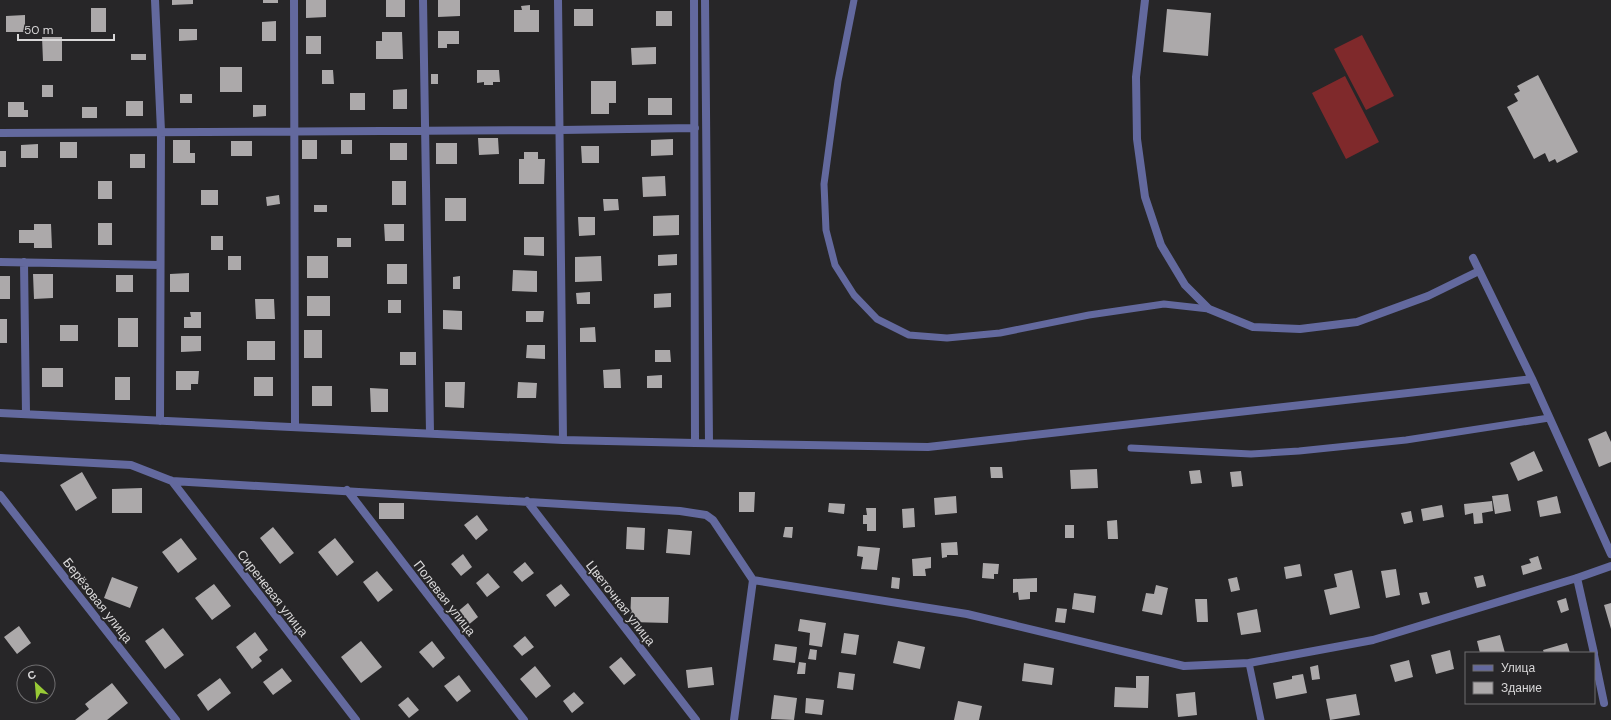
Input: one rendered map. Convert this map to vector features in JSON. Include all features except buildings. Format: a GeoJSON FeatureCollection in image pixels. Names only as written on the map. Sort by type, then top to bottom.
{"type":"FeatureCollection","features":[{"type":"Feature","properties":{"kind":"street"},"geometry":{"type":"LineString","coordinates":[[155,0],[161,131],[160,422]]}},
{"type":"Feature","properties":{"kind":"street"},"geometry":{"type":"LineString","coordinates":[[294,0],[295,427]]}},
{"type":"Feature","properties":{"kind":"street"},"geometry":{"type":"LineString","coordinates":[[423,0],[430,433]]}},
{"type":"Feature","properties":{"kind":"street"},"geometry":{"type":"LineString","coordinates":[[558,0],[563,440]]}},
{"type":"Feature","properties":{"kind":"street"},"geometry":{"type":"LineString","coordinates":[[694,0],[695,443]]}},
{"type":"Feature","properties":{"kind":"street"},"geometry":{"type":"LineString","coordinates":[[705,0],[709,443]]}},
{"type":"Feature","properties":{"kind":"street"},"geometry":{"type":"LineString","coordinates":[[1145,0],[1136,77],[1137,139],[1145,197],[1161,245],[1185,285],[1209,308],[1253,326],[1300,329],[1357,322],[1428,296],[1479,271]]}},
{"type":"Feature","properties":{"kind":"street"},"geometry":{"type":"LineString","coordinates":[[0,133],[694,128]]}},
{"type":"Feature","properties":{"kind":"street"},"geometry":{"type":"LineString","coordinates":[[1473,258],[1532,379],[1611,554]]}},
{"type":"Feature","properties":{"kind":"street"},"geometry":{"type":"LineString","coordinates":[[0,262],[160,264]]}},
{"type":"Feature","properties":{"kind":"street"},"geometry":{"type":"LineString","coordinates":[[24,262],[26,414]]}},
{"type":"Feature","properties":{"kind":"street"},"geometry":{"type":"LineString","coordinates":[[0,413],[160,422],[563,440],[928,447],[1532,379]]}},
{"type":"Feature","properties":{"kind":"street"},"geometry":{"type":"LineString","coordinates":[[0,458],[130,465],[172,481],[528,501],[680,511],[706,515],[713,520],[753,580],[734,720]]}},
{"type":"Feature","properties":{"kind":"street","name":"Сиреневая улица"},"geometry":{"type":"LineString","coordinates":[[172,481],[356,720]]}},
{"type":"Feature","properties":{"kind":"street","name":"Полевая улица"},"geometry":{"type":"LineString","coordinates":[[347,490],[524,720]]}},
{"type":"Feature","properties":{"kind":"street","name":"Берёзовая улица"},"geometry":{"type":"LineString","coordinates":[[0,495],[176,720]]}},
{"type":"Feature","properties":{"kind":"street","name":"Цветочная улица"},"geometry":{"type":"LineString","coordinates":[[528,501],[696,720]]}},
{"type":"Feature","properties":{"kind":"street"},"geometry":{"type":"LineString","coordinates":[[753,580],[967,614],[1184,666],[1249,663],[1374,640],[1577,578],[1611,566]]}},
{"type":"Feature","properties":{"kind":"street"},"geometry":{"type":"LineString","coordinates":[[1577,578],[1594,652]]}},
{"type":"Feature","properties":{"kind":"street"},"geometry":{"type":"LineString","coordinates":[[1595,659],[1604,703]]}},
{"type":"Feature","properties":{"kind":"lane"},"geometry":{"type":"LineString","coordinates":[[854,0],[838,81],[824,184],[826,230],[835,265],[854,295],[877,319],[909,335],[947,338],[1000,333],[1089,315],[1164,304],[1209,308]]}},
{"type":"Feature","properties":{"kind":"lane"},"geometry":{"type":"LineString","coordinates":[[1131,448],[1251,454],[1299,452],[1406,440],[1550,418]]}},
{"type":"Feature","properties":{"kind":"lane"},"geometry":{"type":"LineString","coordinates":[[1249,663],[1261,720]]}},
{"type":"Feature","properties":{"kind":"shaded area"},"geometry":{"type":"Polygon","coordinates":[[[1362,35],[1394,96],[1366,110],[1334,49],[1362,35]]]}},
{"type":"Feature","properties":{"kind":"shaded area"},"geometry":{"type":"Polygon","coordinates":[[[1345,76],[1379,142],[1346,159],[1312,93],[1345,76]]]}}]}
